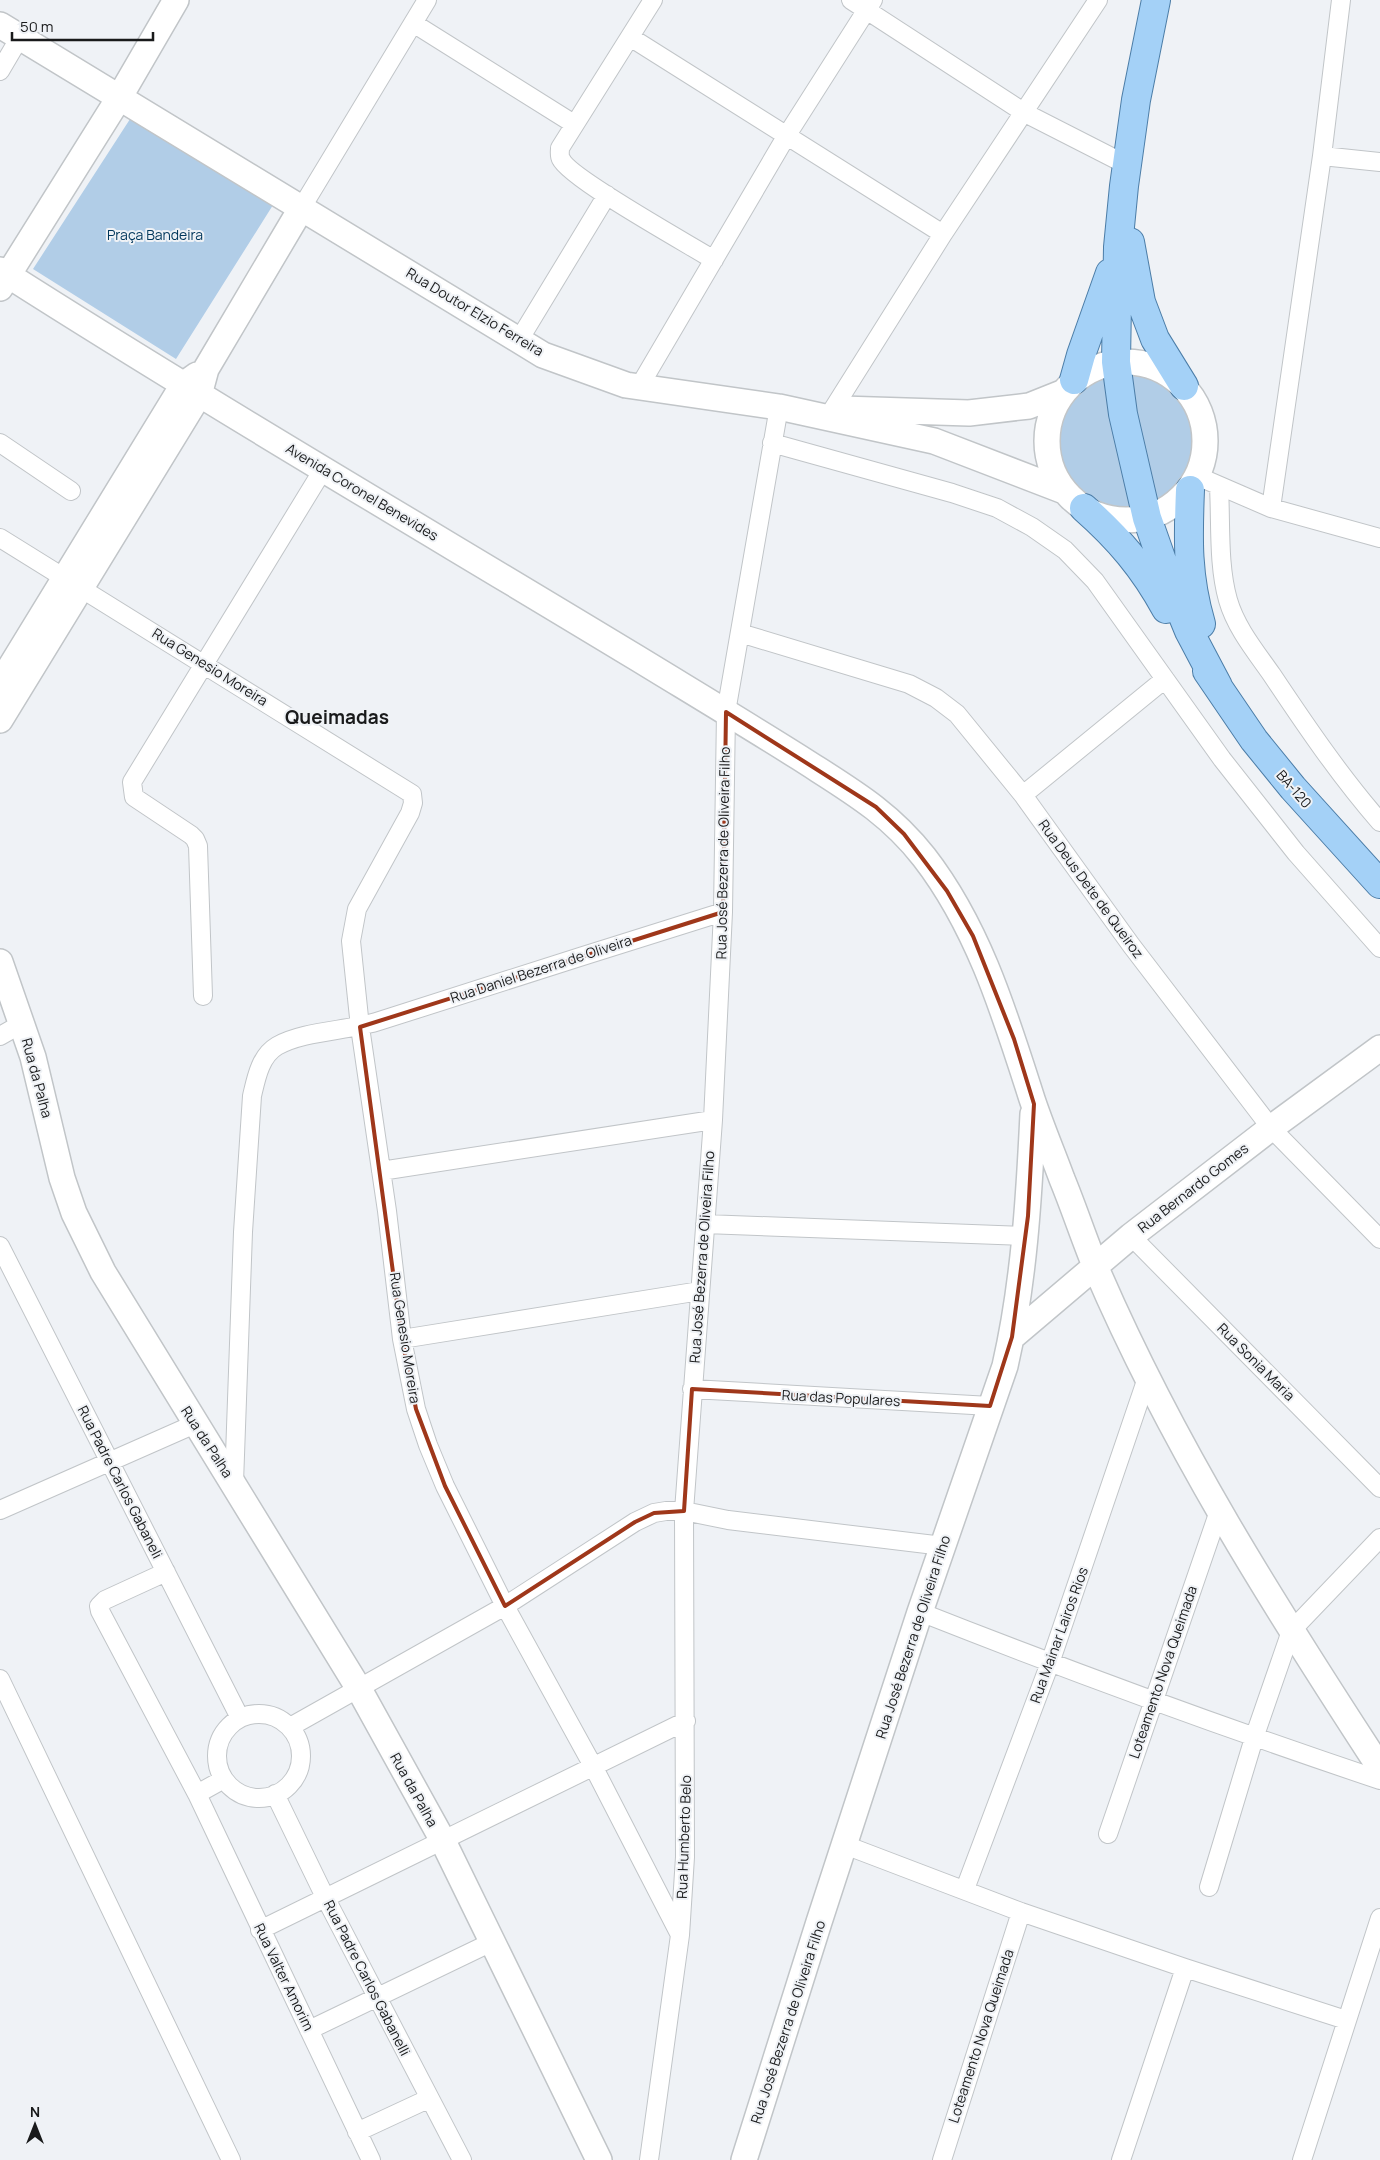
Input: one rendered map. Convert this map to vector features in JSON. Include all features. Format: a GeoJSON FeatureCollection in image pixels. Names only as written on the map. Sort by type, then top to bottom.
{"type":"FeatureCollection","features":[{"type":"Feature","properties":{"kind":"main road"},"geometry":{"type":"LineString","coordinates":[[3,278],[119,98],[176,0]]}},
{"type":"Feature","properties":{"kind":"main road","name":"BA-120"},"geometry":{"type":"LineString","coordinates":[[1156,0],[1136,100],[1118,247],[1116,362],[1123,414],[1147,518],[1176,600],[1218,686],[1254,740],[1293,788],[1380,884]]}},
{"type":"Feature","properties":{"kind":"main road"},"geometry":{"type":"LineString","coordinates":[[0,720],[74,584],[191,390],[206,369],[302,207],[10,31]]}},
{"type":"Feature","properties":{"kind":"main road"},"geometry":{"type":"LineString","coordinates":[[1126,176],[1132,253],[1141,302],[1155,339],[1201,411],[1207,439],[1204,462],[1194,483],[1188,552],[1192,595],[1218,686]]}},
{"type":"Feature","properties":{"kind":"main road","name":"Rua Doutor Elzio Ferreira"},"geometry":{"type":"LineString","coordinates":[[302,207],[543,355],[626,385],[779,407]]}},
{"type":"Feature","properties":{"kind":"main road"},"geometry":{"type":"LineString","coordinates":[[1118,247],[1081,356],[1069,386],[1054,408],[1047,430],[1047,449],[1053,472],[1074,499],[1114,534],[1141,568],[1156,590],[1178,632],[1218,686]]}},
{"type":"Feature","properties":{"kind":"main road","name":"Avenida Coronel Benevides"},"geometry":{"type":"LineString","coordinates":[[3,278],[324,468],[726,712]]}},
{"type":"Feature","properties":{"kind":"main road"},"geometry":{"type":"LineString","coordinates":[[779,407],[969,413],[1029,406],[1069,386],[1098,367],[1116,362],[1143,363],[1166,372],[1184,386]]}},
{"type":"Feature","properties":{"kind":"main road"},"geometry":{"type":"LineString","coordinates":[[779,407],[934,441],[1074,499],[1108,518],[1123,520],[1147,518],[1164,511],[1194,483]]}},
{"type":"Feature","properties":{"kind":"main road"},"geometry":{"type":"LineString","coordinates":[[0,684],[74,584]]}},
{"type":"Feature","properties":{"kind":"main road","name":"Rua José Bezerra de Oliveira Filho"},"geometry":{"type":"LineString","coordinates":[[726,712],[876,807],[925,858],[947,890],[972,936],[1014,1039],[1034,1104],[1095,1266]]}},
{"type":"Feature","properties":{"kind":"main road","name":"Rua da Palha"},"geometry":{"type":"LineString","coordinates":[[0,962],[11,1030],[33,1058],[62,1178],[74,1213],[103,1272],[359,1689],[442,1839],[494,1941],[599,2160]]}},
{"type":"Feature","properties":{"kind":"main road","name":"Rua Bernardo Gomes"},"geometry":{"type":"LineString","coordinates":[[1012,1336],[1131,1236],[1271,1128],[1380,1048]]}},
{"type":"Feature","properties":{"kind":"main road","name":"Rua José Bezerra de Oliveira Filho"},"geometry":{"type":"LineString","coordinates":[[744,2160],[920,1612],[1004,1366],[1012,1336],[1026,1236],[1034,1104]]}},
{"type":"Feature","properties":{"kind":"main road"},"geometry":{"type":"LineString","coordinates":[[1095,1266],[1147,1378],[1219,1511],[1291,1630],[1380,1768]]}},
{"type":"Feature","properties":{"kind":"street"},"geometry":{"type":"LineString","coordinates":[[302,207],[427,0]]}},
{"type":"Feature","properties":{"kind":"street"},"geometry":{"type":"LineString","coordinates":[[653,0],[560,148],[561,160],[607,195],[714,260]]}},
{"type":"Feature","properties":{"kind":"street"},"geometry":{"type":"LineString","coordinates":[[852,0],[870,5],[1025,112],[1126,176]]}},
{"type":"Feature","properties":{"kind":"street"},"geometry":{"type":"LineString","coordinates":[[833,409],[943,234],[1098,0]]}},
{"type":"Feature","properties":{"kind":"street"},"geometry":{"type":"LineString","coordinates":[[1271,508],[1322,156],[1341,0]]}},
{"type":"Feature","properties":{"kind":"street"},"geometry":{"type":"LineString","coordinates":[[639,387],[787,135],[870,5]]}},
{"type":"Feature","properties":{"kind":"street"},"geometry":{"type":"LineString","coordinates":[[413,23],[574,124]]}},
{"type":"Feature","properties":{"kind":"street"},"geometry":{"type":"LineString","coordinates":[[0,71],[10,31]]}},
{"type":"Feature","properties":{"kind":"street"},"geometry":{"type":"LineString","coordinates":[[630,37],[943,234]]}},
{"type":"Feature","properties":{"kind":"street"},"geometry":{"type":"LineString","coordinates":[[1322,156],[1380,162]]}},
{"type":"Feature","properties":{"kind":"street"},"geometry":{"type":"LineString","coordinates":[[519,340],[607,195]]}},
{"type":"Feature","properties":{"kind":"street"},"geometry":{"type":"LineString","coordinates":[[726,712],[779,407]]}},
{"type":"Feature","properties":{"kind":"street"},"geometry":{"type":"LineString","coordinates":[[772,443],[952,493],[996,508],[1032,527],[1066,550],[1095,581],[1222,759],[1296,854],[1380,948]]}},
{"type":"Feature","properties":{"kind":"street"},"geometry":{"type":"LineString","coordinates":[[0,444],[72,491]]}},
{"type":"Feature","properties":{"kind":"street"},"geometry":{"type":"LineString","coordinates":[[202,996],[198,846],[196,840],[191,835],[134,797],[132,782],[324,468]]}},
{"type":"Feature","properties":{"kind":"street"},"geometry":{"type":"LineString","coordinates":[[1194,483],[1219,487],[1271,508],[1380,538]]}},
{"type":"Feature","properties":{"kind":"street"},"geometry":{"type":"LineString","coordinates":[[1219,487],[1223,573],[1228,601],[1241,629],[1312,734],[1357,795],[1380,822]]}},
{"type":"Feature","properties":{"kind":"street","name":"Rua Genesio Moreira"},"geometry":{"type":"LineString","coordinates":[[0,538],[412,794],[413,803],[410,813],[357,909],[353,922],[352,941],[360,1027],[402,1339],[416,1409],[445,1486],[505,1606]]}},
{"type":"Feature","properties":{"kind":"street","name":"Rua Deus Dete de Queiroz"},"geometry":{"type":"LineString","coordinates":[[740,633],[909,684],[936,698],[957,714],[1023,795],[1131,945],[1271,1128],[1380,1239]]}},
{"type":"Feature","properties":{"kind":"street"},"geometry":{"type":"LineString","coordinates":[[1023,795],[1165,679]]}},
{"type":"Feature","properties":{"kind":"street","name":"Rua José Bezerra de Oliveira Filho"},"geometry":{"type":"LineString","coordinates":[[684,1511],[713,1120],[723,912],[726,712]]}},
{"type":"Feature","properties":{"kind":"street","name":"Rua Daniel Bezerra de Oliveira"},"geometry":{"type":"LineString","coordinates":[[360,1027],[723,912]]}},
{"type":"Feature","properties":{"kind":"street"},"geometry":{"type":"LineString","coordinates":[[234,1483],[242,1232],[252,1096],[257,1077],[264,1059],[276,1047],[293,1039],[360,1027]]}},
{"type":"Feature","properties":{"kind":"street"},"geometry":{"type":"LineString","coordinates":[[381,1172],[713,1120]]}},
{"type":"Feature","properties":{"kind":"street"},"geometry":{"type":"LineString","coordinates":[[705,1224],[1026,1236]]}},
{"type":"Feature","properties":{"kind":"street","name":"Rua Sonia Maria"},"geometry":{"type":"LineString","coordinates":[[1131,1236],[1380,1488]]}},
{"type":"Feature","properties":{"kind":"street","name":"Rua Padre Carlos Gabaneli"},"geometry":{"type":"LineString","coordinates":[[0,1246],[240,1718]]}},
{"type":"Feature","properties":{"kind":"street"},"geometry":{"type":"LineString","coordinates":[[402,1339],[700,1291]]}},
{"type":"Feature","properties":{"kind":"street","name":"Rua Mainar Lairos Rios"},"geometry":{"type":"LineString","coordinates":[[965,1889],[1050,1663],[1147,1378]]}},
{"type":"Feature","properties":{"kind":"street","name":"Rua das Populares"},"geometry":{"type":"LineString","coordinates":[[692,1390],[990,1406]]}},
{"type":"Feature","properties":{"kind":"street"},"geometry":{"type":"LineString","coordinates":[[0,1510],[195,1424]]}},
{"type":"Feature","properties":{"kind":"street"},"geometry":{"type":"LineString","coordinates":[[290,1727],[505,1606],[635,1522],[654,1513],[684,1511],[728,1520],[943,1546]]}},
{"type":"Feature","properties":{"kind":"street","name":"Rua Humberto Belo"},"geometry":{"type":"LineString","coordinates":[[649,2160],[680,1935],[685,1857],[684,1511]]}},
{"type":"Feature","properties":{"kind":"street","name":"Loteamento Nova Queimada"},"geometry":{"type":"LineString","coordinates":[[1108,1834],[1219,1511]]}},
{"type":"Feature","properties":{"kind":"street"},"geometry":{"type":"LineString","coordinates":[[1208,1887],[1254,1738],[1291,1630],[1380,1538]]}},
{"type":"Feature","properties":{"kind":"street","name":"Rua Valter Amorim"},"geometry":{"type":"LineString","coordinates":[[166,1572],[105,1600],[100,1606],[100,1611],[197,1794],[370,2160]]}},
{"type":"Feature","properties":{"kind":"street"},"geometry":{"type":"LineString","coordinates":[[505,1606],[593,1766],[680,1935]]}},
{"type":"Feature","properties":{"kind":"street"},"geometry":{"type":"LineString","coordinates":[[920,1612],[1050,1663],[1254,1738],[1380,1780]]}},
{"type":"Feature","properties":{"kind":"street"},"geometry":{"type":"LineString","coordinates":[[0,1679],[231,2160]]}},
{"type":"Feature","properties":{"kind":"street"},"geometry":{"type":"LineString","coordinates":[[253,1714],[266,1714],[279,1719],[290,1727],[297,1738],[301,1751],[296,1777],[287,1787],[275,1794],[261,1798],[247,1796],[234,1790],[224,1779],[218,1766],[216,1752],[220,1738],[228,1726],[240,1718],[253,1714]]}},
{"type":"Feature","properties":{"kind":"street"},"geometry":{"type":"LineString","coordinates":[[593,1766],[686,1721]]}},
{"type":"Feature","properties":{"kind":"street","name":"Rua da Palha"},"geometry":{"type":"LineString","coordinates":[[260,1930],[593,1766]]}},
{"type":"Feature","properties":{"kind":"street"},"geometry":{"type":"LineString","coordinates":[[197,1794],[224,1779]]}},
{"type":"Feature","properties":{"kind":"street","name":"Rua Padre Carlos Gabanelli"},"geometry":{"type":"LineString","coordinates":[[275,1794],[325,1898],[377,1996],[428,2099],[462,2160]]}},
{"type":"Feature","properties":{"kind":"street"},"geometry":{"type":"LineString","coordinates":[[845,1844],[1021,1912],[1184,1968],[1346,2020]]}},
{"type":"Feature","properties":{"kind":"street","name":"Loteamento Nova Queimada"},"geometry":{"type":"LineString","coordinates":[[942,2160],[1021,1912]]}},
{"type":"Feature","properties":{"kind":"street"},"geometry":{"type":"LineString","coordinates":[[1302,2160],[1380,1918]]}},
{"type":"Feature","properties":{"kind":"street"},"geometry":{"type":"LineString","coordinates":[[309,2030],[494,1941]]}},
{"type":"Feature","properties":{"kind":"street"},"geometry":{"type":"LineString","coordinates":[[1121,2160],[1184,1968]]}},
{"type":"Feature","properties":{"kind":"street"},"geometry":{"type":"LineString","coordinates":[[357,2132],[428,2099]]}},
{"type":"Feature","properties":{"kind":"highlighted area"},"geometry":{"type":"Polygon","coordinates":[[[726,712],[876,807],[904,834],[947,891],[973,936],[1014,1039],[1034,1104],[1028,1216],[1012,1337],[990,1406],[692,1389],[684,1511],[654,1513],[635,1522],[505,1606],[445,1486],[416,1409],[402,1339],[360,1027],[723,912],[726,712]]]}},
{"type":"Feature","properties":{"kind":"green space","name":"Praça Bandeira"},"geometry":{"type":"Polygon","coordinates":[[[132,116],[273,205],[176,359],[33,269],[132,116]]]}},
{"type":"Feature","properties":{"kind":"green space"},"geometry":{"type":"Polygon","coordinates":[[[1127,370],[1154,377],[1175,390],[1189,408],[1197,429],[1197,451],[1190,473],[1175,492],[1152,509],[1127,370]]]}},
{"type":"Feature","properties":{"kind":"green space"},"geometry":{"type":"Polygon","coordinates":[[[1105,373],[1117,452],[1139,512],[1107,510],[1083,499],[1063,475],[1056,460],[1053,445],[1054,429],[1058,414],[1075,392],[1089,381],[1105,373]]]}},
{"type":"Feature","properties":{"kind":"district","name":"Queimadas"},"geometry":{"type":"Point","coordinates":[337,717]}}]}
